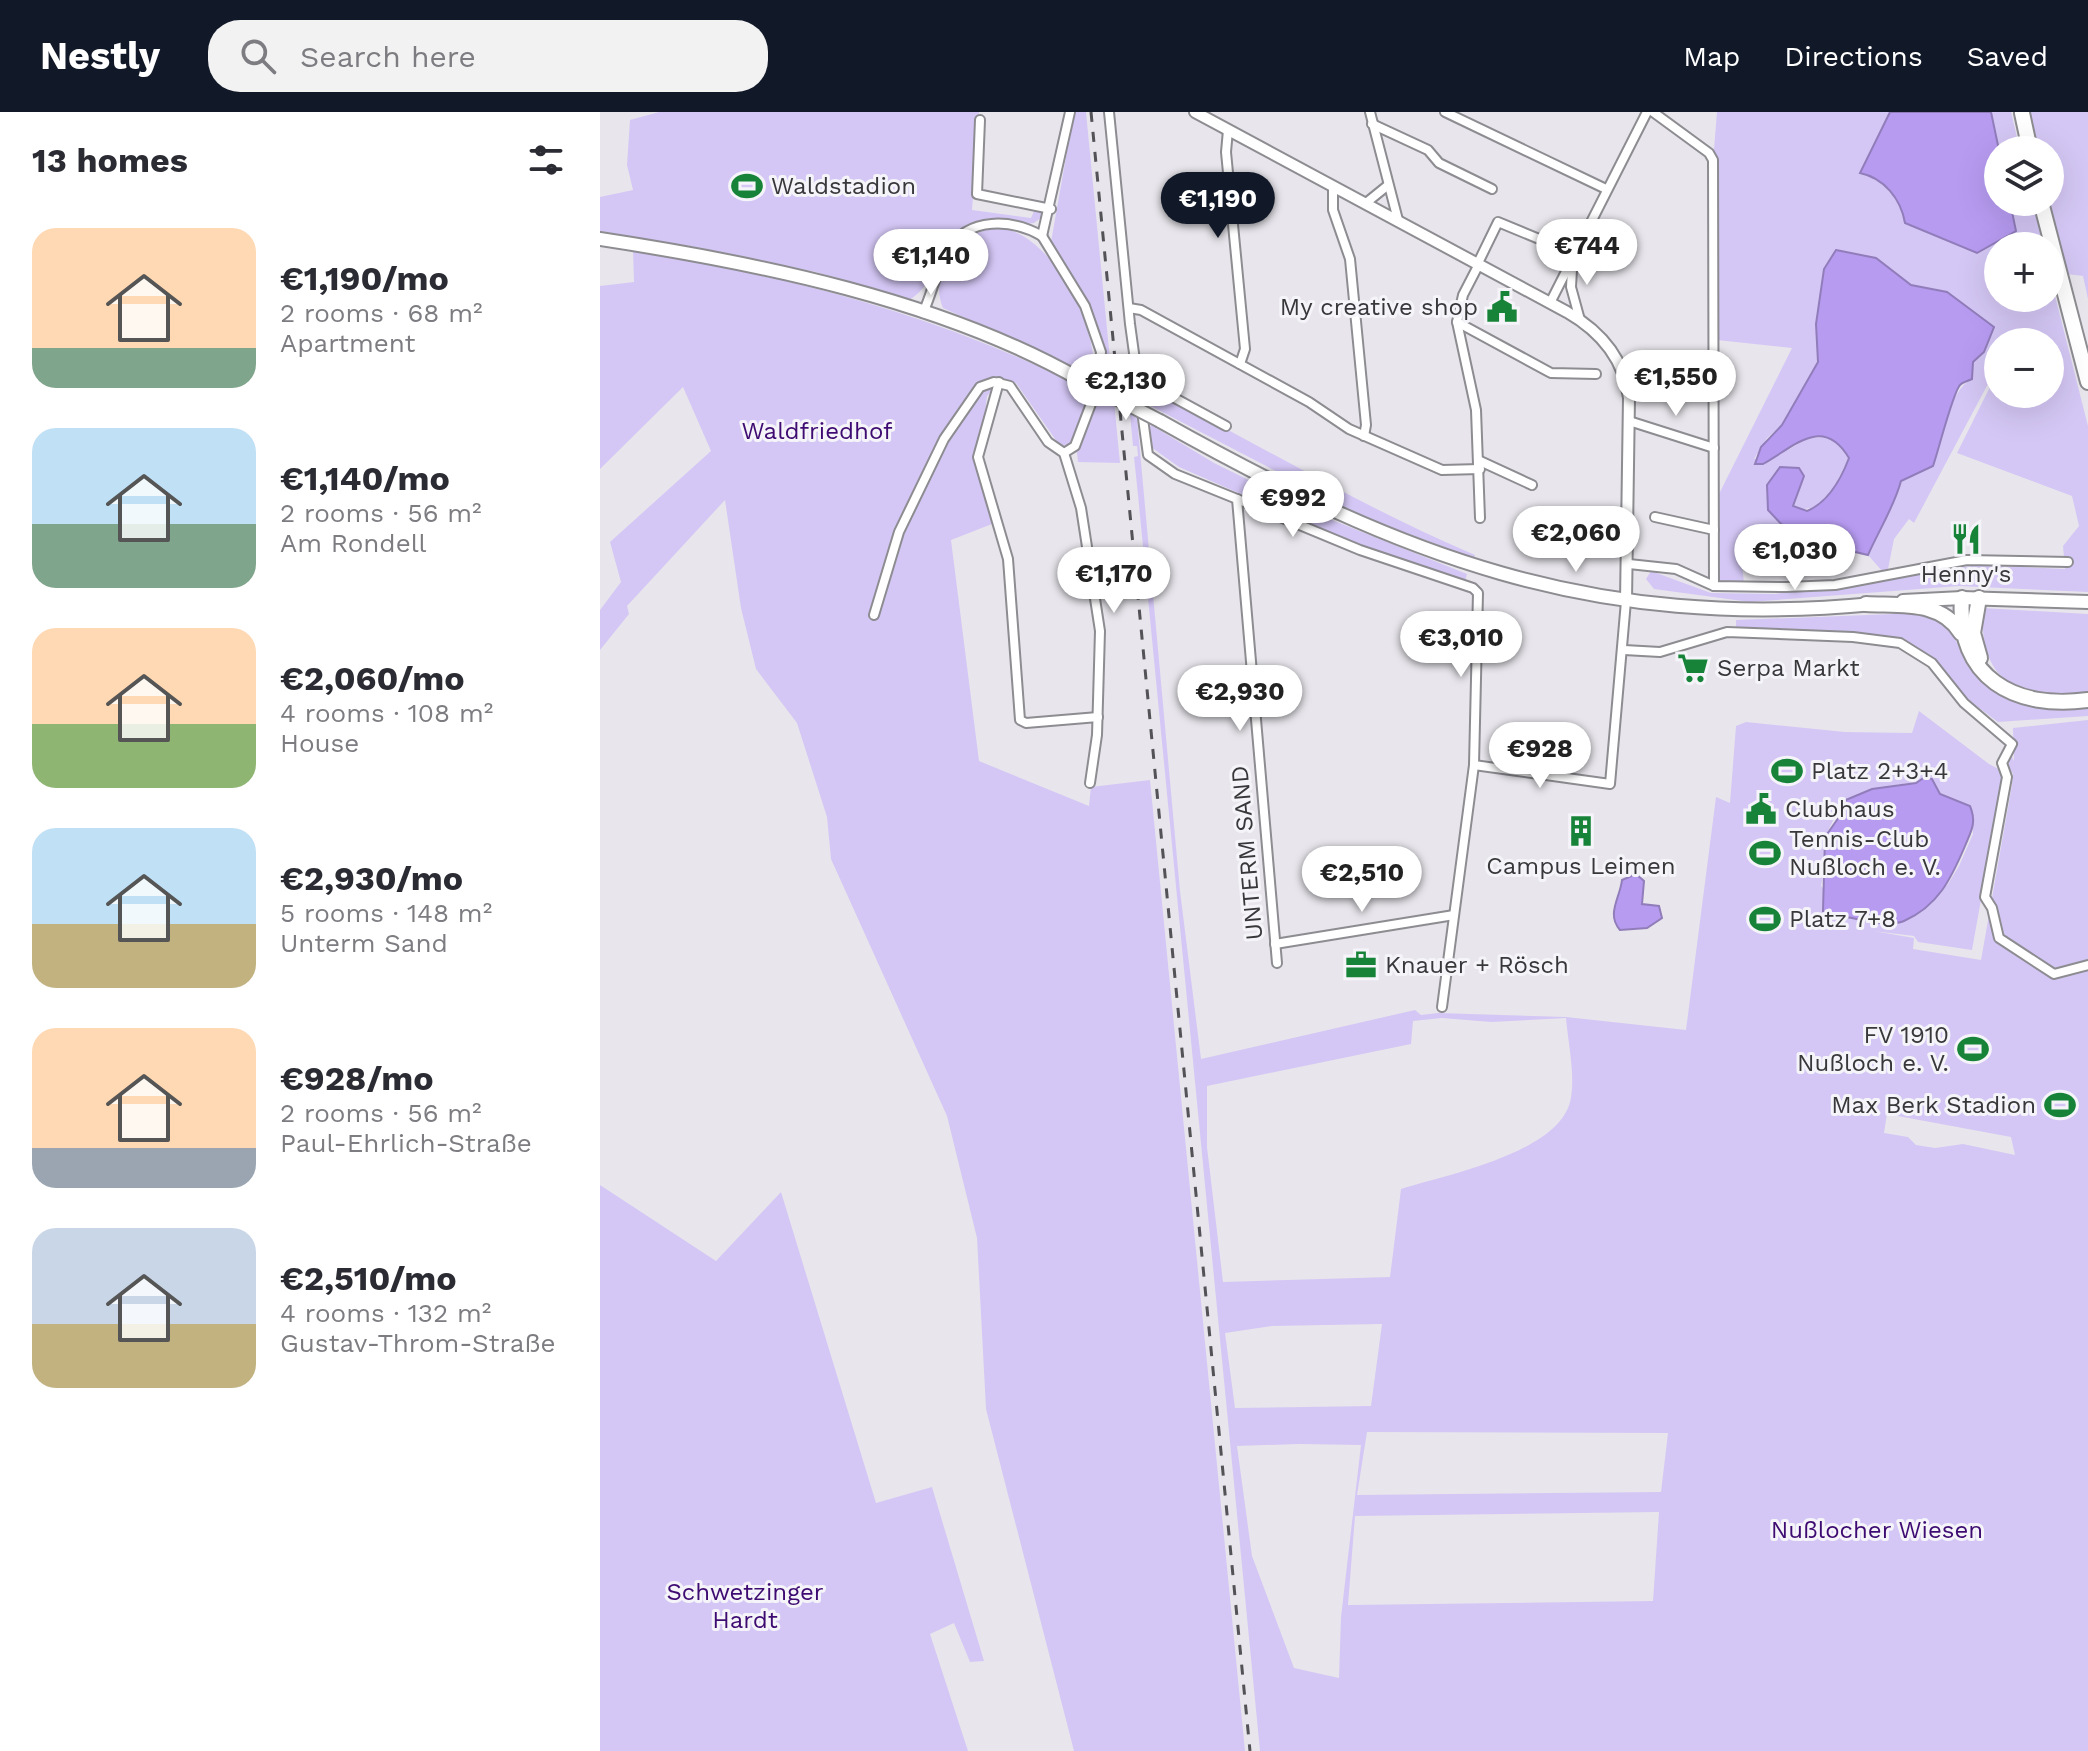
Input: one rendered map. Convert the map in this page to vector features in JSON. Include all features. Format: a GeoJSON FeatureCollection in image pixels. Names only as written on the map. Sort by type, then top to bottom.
{"type":"FeatureCollection","features":[{"type":"Feature","properties":{"kind":"highway"},"geometry":{"type":"LineString","coordinates":[[2022,113],[2027,136]]}},
{"type":"Feature","properties":{"kind":"highway"},"geometry":{"type":"LineString","coordinates":[[2045,216],[2088,382]]}},
{"type":"Feature","properties":{"kind":"highway"},"geometry":{"type":"LineString","coordinates":[[2079,353],[2088,366]]}},
{"type":"Feature","properties":{"kind":"highway"},"geometry":{"type":"LineString","coordinates":[[1961,633],[1962,598]]}},
{"type":"Feature","properties":{"kind":"highway"},"geometry":{"type":"LineString","coordinates":[[1979,598],[1973,633],[1989,676]]}},
{"type":"Feature","properties":{"kind":"highway"},"geometry":{"type":"LineString","coordinates":[[1866,604],[1931,608],[1944,612],[1961,633],[1977,667],[2010,691],[2037,700],[2088,700]]}},
{"type":"Feature","properties":{"kind":"main road"},"geometry":{"type":"LineString","coordinates":[[600,239],[770,270],[923,313],[999,342],[1081,380],[1274,483],[1401,542],[1519,580],[1626,601],[1726,611],[1962,598],[2088,602]]}},
{"type":"Feature","properties":{"kind":"street"},"geometry":{"type":"LineString","coordinates":[[1042,236],[1051,209],[1070,112]]}},
{"type":"Feature","properties":{"kind":"street"},"geometry":{"type":"LineString","coordinates":[[1109,112],[1138,386],[1146,448],[1151,458],[1175,474],[1360,550],[1473,588],[1479,595],[1474,765],[1442,1007]]}},
{"type":"Feature","properties":{"kind":"street"},"geometry":{"type":"LineString","coordinates":[[1195,112],[1214,116],[1228,130],[1580,320],[1603,340],[1621,367],[1627,388],[1629,421],[1629,564],[1624,650],[1610,784],[1474,765]]}},
{"type":"Feature","properties":{"kind":"street"},"geometry":{"type":"LineString","coordinates":[[1370,112],[1398,220]]}},
{"type":"Feature","properties":{"kind":"street"},"geometry":{"type":"LineString","coordinates":[[1445,112],[1606,189]]}},
{"type":"Feature","properties":{"kind":"street"},"geometry":{"type":"LineString","coordinates":[[1550,303],[1647,112]]}},
{"type":"Feature","properties":{"kind":"street"},"geometry":{"type":"LineString","coordinates":[[1653,112],[1712,158],[1714,586]]}},
{"type":"Feature","properties":{"kind":"street"},"geometry":{"type":"LineString","coordinates":[[980,120],[977,194],[1051,209]]}},
{"type":"Feature","properties":{"kind":"street"},"geometry":{"type":"LineString","coordinates":[[1372,124],[1428,150],[1439,163],[1492,189]]}},
{"type":"Feature","properties":{"kind":"street"},"geometry":{"type":"LineString","coordinates":[[1228,130],[1226,152],[1245,349],[1240,364]]}},
{"type":"Feature","properties":{"kind":"street"},"geometry":{"type":"LineString","coordinates":[[1333,186],[1333,210],[1350,259],[1366,425],[1364,436]]}},
{"type":"Feature","properties":{"kind":"street"},"geometry":{"type":"LineString","coordinates":[[1366,203],[1387,186]]}},
{"type":"Feature","properties":{"kind":"street"},"geometry":{"type":"LineString","coordinates":[[1480,518],[1480,465],[1474,399],[1457,322],[1463,295],[1498,222],[1573,253]]}},
{"type":"Feature","properties":{"kind":"street"},"geometry":{"type":"LineString","coordinates":[[923,313],[948,251],[967,231],[1001,223],[1042,236],[1085,306],[1101,352],[1097,388],[1075,446],[1064,453]]}},
{"type":"Feature","properties":{"kind":"street"},"geometry":{"type":"LineString","coordinates":[[1573,253],[1571,287],[1580,320]]}},
{"type":"Feature","properties":{"kind":"street"},"geometry":{"type":"LineString","coordinates":[[1129,308],[1141,310],[1309,402],[1338,424],[1364,436],[1442,470],[1489,462],[1532,485]]}},
{"type":"Feature","properties":{"kind":"street"},"geometry":{"type":"LineString","coordinates":[[1457,322],[1551,373],[1596,374]]}},
{"type":"Feature","properties":{"kind":"street"},"geometry":{"type":"LineString","coordinates":[[874,615],[894,545],[926,471],[977,390],[999,382],[1013,388],[1040,432],[1056,450],[1064,453]]}},
{"type":"Feature","properties":{"kind":"street"},"geometry":{"type":"LineString","coordinates":[[999,382],[978,457],[1008,559],[1020,720],[1026,723],[1098,717]]}},
{"type":"Feature","properties":{"kind":"street"},"geometry":{"type":"LineString","coordinates":[[1138,386],[1160,390],[1226,426]]}},
{"type":"Feature","properties":{"kind":"street"},"geometry":{"type":"LineString","coordinates":[[1629,421],[1714,448]]}},
{"type":"Feature","properties":{"kind":"street"},"geometry":{"type":"LineString","coordinates":[[1064,453],[1081,508],[1100,631],[1098,717],[1090,783]]}},
{"type":"Feature","properties":{"kind":"street","name":"UNTERM SAND"},"geometry":{"type":"LineString","coordinates":[[1237,499],[1277,963]]}},
{"type":"Feature","properties":{"kind":"street"},"geometry":{"type":"LineString","coordinates":[[1655,517],[1714,530]]}},
{"type":"Feature","properties":{"kind":"street"},"geometry":{"type":"LineString","coordinates":[[1629,564],[1676,569],[1714,586],[1832,586],[1967,560],[2068,562]]}},
{"type":"Feature","properties":{"kind":"street"},"geometry":{"type":"LineString","coordinates":[[1624,650],[1660,652],[1727,632],[1878,638],[1916,650],[1932,663],[1964,703],[2012,744],[2002,763],[2007,777],[1985,897],[1992,908],[1999,938],[2054,974],[2088,965]]}},
{"type":"Feature","properties":{"kind":"street"},"geometry":{"type":"LineString","coordinates":[[1275,944],[1454,915]]}},
{"type":"Feature","properties":{"kind":"green space"},"geometry":{"type":"Polygon","coordinates":[[[659,112],[979,112],[972,210],[1031,218],[1034,211],[1041,212],[1042,217],[1034,223],[985,221],[964,228],[946,247],[920,292],[909,300],[816,272],[600,231],[600,197],[633,190],[627,165],[630,120],[659,112]]]}},
{"type":"Feature","properties":{"kind":"green space","name":"Waldfriedhof"},"geometry":{"type":"Polygon","coordinates":[[[1074,112],[1086,112],[1120,463],[1078,462],[1077,453],[1069,445],[1060,446],[1016,383],[1002,379],[987,396],[978,472],[992,524],[951,540],[979,761],[1089,806],[1091,787],[1150,780],[1245,1751],[1074,1751],[986,1409],[977,1238],[947,1116],[831,859],[827,817],[797,723],[756,669],[741,608],[725,500],[627,606],[629,614],[600,650],[600,610],[621,582],[610,542],[711,451],[683,387],[600,469],[600,286],[634,282],[633,251],[753,273],[872,304],[930,323],[987,344],[1098,396],[1102,374],[1099,334],[1083,297],[1051,242],[1074,112]]]}},
{"type":"Feature","properties":{"kind":"green space"},"geometry":{"type":"Polygon","coordinates":[[[1717,112],[1890,112],[1860,173],[1873,176],[1902,203],[2016,231],[2013,216],[2036,216],[2040,232],[1984,232],[1984,312],[2059,312],[2063,328],[1993,328],[1947,292],[1911,285],[1876,258],[1816,324],[1818,362],[1782,425],[1767,438],[1754,459],[1790,449],[1807,438],[1831,437],[1849,458],[1833,489],[1816,507],[1798,510],[1792,506],[1793,500],[1768,510],[1784,527],[1738,535],[1744,582],[1719,582],[1717,498],[1792,348],[1717,340],[1717,185],[1714,149],[1717,112]]]}},
{"type":"Feature","properties":{"kind":"green space"},"geometry":{"type":"Polygon","coordinates":[[[1991,112],[2011,112],[2017,136],[1996,136],[1991,112]]]}},
{"type":"Feature","properties":{"kind":"green space"},"geometry":{"type":"Polygon","coordinates":[[[2028,112],[2088,112],[2088,299],[2083,276],[2067,274],[2064,232],[2056,232],[2052,216],[2064,216],[2064,136],[2033,136],[2028,112]]]}},
{"type":"Feature","properties":{"kind":"green space"},"geometry":{"type":"Polygon","coordinates":[[[1000,228],[1019,234],[1038,247],[1068,286],[1088,333],[1094,376],[943,308],[939,294],[940,280],[952,254],[973,235],[1000,228]]]}},
{"type":"Feature","properties":{"kind":"green space"},"geometry":{"type":"Polygon","coordinates":[[[2064,331],[2088,426],[2088,592],[1959,586],[1750,602],[1654,589],[1646,579],[1651,571],[1711,593],[1775,594],[1979,565],[2065,569],[2063,546],[2079,526],[2072,496],[1957,453],[1984,399],[1984,408],[2064,408],[2064,331]]]}},
{"type":"Feature","properties":{"kind":"green space"},"geometry":{"type":"Polygon","coordinates":[[[1984,352],[1984,391],[1914,523],[1909,519],[1894,539],[1888,569],[1882,571],[1868,555],[1901,481],[1933,466],[1951,405],[1964,385],[1972,379],[1973,362],[1984,352]]]}},
{"type":"Feature","properties":{"kind":"green space","name":"Nußlocher Wiesen"},"geometry":{"type":"Polygon","coordinates":[[[1126,371],[1133,374],[1180,891],[1201,1059],[1415,1010],[1421,1015],[1566,1017],[1686,1030],[1716,797],[1730,803],[1736,726],[1746,722],[1845,732],[1912,733],[1919,711],[2004,772],[1972,950],[1918,942],[1914,936],[1873,931],[1914,938],[1913,949],[1981,960],[2012,785],[2013,774],[2008,765],[2011,755],[2014,761],[2013,728],[2088,720],[2088,1751],[1260,1751],[1134,457],[1138,456],[1137,446],[1133,446],[1126,371]],[[1932,779],[1872,789],[1841,802],[1827,835],[1821,886],[1850,918],[1902,922],[1920,912],[1948,884],[1959,866],[1973,834],[1970,806],[1940,794],[1932,779]],[[1442,1018],[1413,1021],[1411,1044],[1207,1086],[1207,1147],[1223,1282],[1390,1277],[1401,1189],[1473,1168],[1526,1147],[1548,1133],[1564,1116],[1572,1088],[1566,1018],[1491,1022],[1442,1018]],[[1887,1114],[1884,1133],[1908,1137],[1916,1145],[1935,1148],[1963,1144],[2015,1155],[2011,1137],[1887,1114]],[[1382,1324],[1272,1326],[1225,1333],[1235,1408],[1371,1406],[1382,1324]],[[1367,1432],[1357,1495],[1661,1492],[1668,1433],[1367,1432]],[[1361,1445],[1237,1446],[1252,1556],[1294,1668],[1339,1678],[1341,1617],[1361,1445]],[[1659,1512],[1355,1516],[1348,1605],[1653,1601],[1659,1512]]]}},
{"type":"Feature","properties":{"kind":"green space"},"geometry":{"type":"Polygon","coordinates":[[[1151,389],[1352,496],[1475,555],[1474,558],[1368,519],[1143,402],[1151,389]]]}},
{"type":"Feature","properties":{"kind":"green space"},"geometry":{"type":"Polygon","coordinates":[[[1151,425],[1214,463],[1322,516],[1467,574],[1465,582],[1337,536],[1179,467],[1151,447],[1148,431],[1151,425]]]}},
{"type":"Feature","properties":{"kind":"green space"},"geometry":{"type":"Polygon","coordinates":[[[1983,608],[2088,614],[2088,693],[2042,694],[2008,682],[1996,670],[1988,654],[1983,634],[1983,608]]]}},
{"type":"Feature","properties":{"kind":"green space"},"geometry":{"type":"Polygon","coordinates":[[[1919,613],[1949,629],[1975,673],[2002,696],[2034,708],[2088,708],[2088,716],[1998,722],[1963,696],[1933,658],[1908,642],[1890,636],[1736,628],[1736,620],[1919,613]]]}},
{"type":"Feature","properties":{"kind":"green space","name":"Schwetzinger Hardt"},"geometry":{"type":"Polygon","coordinates":[[[600,1185],[716,1261],[781,1192],[876,1503],[932,1487],[984,1661],[970,1662],[954,1623],[930,1634],[968,1751],[600,1751],[600,1185]]]}},
{"type":"Feature","properties":{"kind":"shaded area"},"geometry":{"type":"Polygon","coordinates":[[[1890,112],[1991,112],[1996,136],[1984,136],[1984,216],[2013,216],[2016,231],[1984,232],[1984,249],[1977,253],[1905,223],[1900,206],[1890,191],[1877,180],[1860,173],[1890,112]]]}},
{"type":"Feature","properties":{"kind":"shaded area"},"geometry":{"type":"Polygon","coordinates":[[[1836,250],[1876,258],[1911,285],[1947,292],[1994,327],[1984,328],[1984,352],[1973,362],[1972,379],[1961,384],[1957,390],[1933,466],[1901,481],[1868,555],[1847,550],[1830,532],[1823,533],[1820,546],[1784,527],[1768,510],[1767,485],[1780,467],[1799,468],[1804,476],[1793,506],[1807,511],[1822,502],[1838,482],[1849,458],[1839,445],[1829,438],[1808,438],[1763,464],[1755,464],[1761,447],[1782,425],[1818,362],[1816,324],[1824,269],[1836,250]]]}},
{"type":"Feature","properties":{"kind":"shaded area"},"geometry":{"type":"Polygon","coordinates":[[[1925,777],[1932,779],[1940,794],[1970,806],[1973,817],[1965,846],[1942,890],[1926,908],[1897,923],[1823,911],[1825,837],[1839,817],[1841,802],[1872,789],[1916,783],[1925,777]]]}},
{"type":"Feature","properties":{"kind":"shaded area"},"geometry":{"type":"Polygon","coordinates":[[[1636,874],[1644,881],[1642,904],[1659,906],[1662,918],[1647,928],[1620,930],[1614,912],[1622,880],[1636,874]]]}},
{"type":"Feature","properties":{"kind":"railway"},"geometry":{"type":"LineString","coordinates":[[1091,112],[1250,1751]]}},
{"type":"Feature","properties":{"kind":"place","name":"Waldstadion"},"geometry":{"type":"Point","coordinates":[747,186]}},
{"type":"Feature","properties":{"kind":"place","name":"My creative shop"},"geometry":{"type":"Point","coordinates":[1502,307]}},
{"type":"Feature","properties":{"kind":"place","name":"Henny's"},"geometry":{"type":"Point","coordinates":[1966,539]}},
{"type":"Feature","properties":{"kind":"place","name":"Serpa Markt"},"geometry":{"type":"Point","coordinates":[1693,668]}},
{"type":"Feature","properties":{"kind":"place","name":"Platz 2+3+4"},"geometry":{"type":"Point","coordinates":[1787,771]}},
{"type":"Feature","properties":{"kind":"place","name":"Clubhaus"},"geometry":{"type":"Point","coordinates":[1761,809]}},
{"type":"Feature","properties":{"kind":"place","name":"Campus Leimen"},"geometry":{"type":"Point","coordinates":[1581,831]}},
{"type":"Feature","properties":{"kind":"place","name":"Tennis-Club Nußloch e. V."},"geometry":{"type":"Point","coordinates":[1765,853]}},
{"type":"Feature","properties":{"kind":"place","name":"Platz 7+8"},"geometry":{"type":"Point","coordinates":[1765,919]}},
{"type":"Feature","properties":{"kind":"place","name":"Knauer + Rösch"},"geometry":{"type":"Point","coordinates":[1361,965]}},
{"type":"Feature","properties":{"kind":"place","name":"FV 1910 Nußloch e. V."},"geometry":{"type":"Point","coordinates":[1973,1049]}},
{"type":"Feature","properties":{"kind":"place","name":"Max Berk Stadion"},"geometry":{"type":"Point","coordinates":[2060,1105]}}]}
